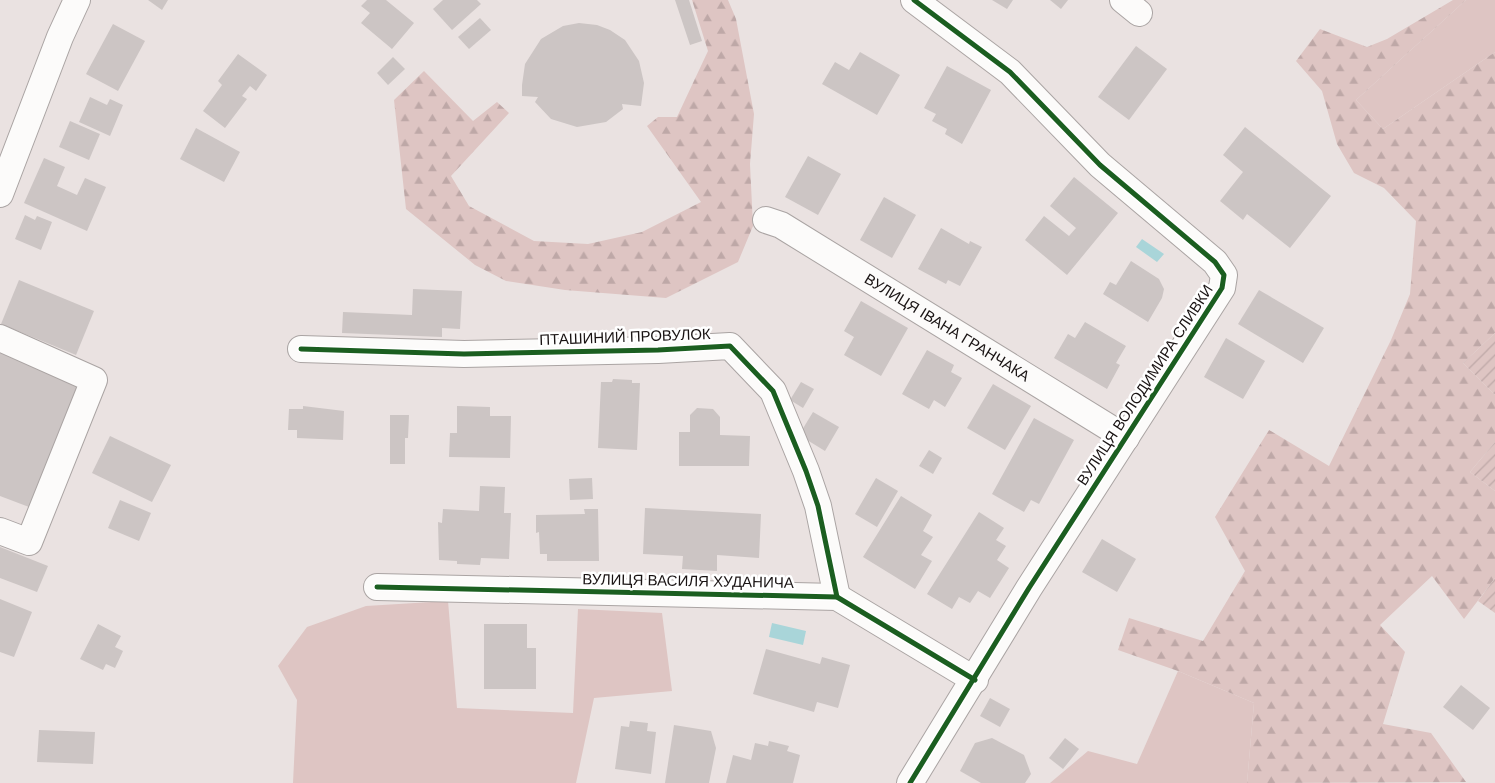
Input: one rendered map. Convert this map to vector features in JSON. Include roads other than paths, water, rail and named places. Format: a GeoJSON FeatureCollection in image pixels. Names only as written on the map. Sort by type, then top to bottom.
{"type":"FeatureCollection","features":[{"type":"Feature","properties":{"kind":"street"},"geometry":{"type":"LineString","coordinates":[[0,194],[60,37],[77,0]]}},
{"type":"Feature","properties":{"kind":"street","name":"ВУЛИЦЯ ВОЛОДИМИРА СЛИВКИ"},"geometry":{"type":"LineString","coordinates":[[910,783],[975,680],[1029,588],[1222,288],[1224,275],[1215,262],[1100,165],[1010,72],[914,0]]}},
{"type":"Feature","properties":{"kind":"street","name":"ВУЛИЦЯ ІВАНА ГРАНЧАКА"},"geometry":{"type":"LineString","coordinates":[[766,220],[781,225],[1126,438]]}},
{"type":"Feature","properties":{"kind":"street"},"geometry":{"type":"LineString","coordinates":[[0,338],[94,380],[29,542],[0,531]]}},
{"type":"Feature","properties":{"kind":"street","name":"ПТАШИНИЙ ПРОВУЛОК"},"geometry":{"type":"LineString","coordinates":[[301,349],[464,354],[658,350],[730,346],[772,391],[806,471],[818,506],[837,597]]}},
{"type":"Feature","properties":{"kind":"street","name":"ВУЛИЦЯ ВАСИЛЯ ХУДАНИЧА"},"geometry":{"type":"LineString","coordinates":[[378,587],[837,597],[975,680]]}},
{"type":"Feature","properties":{"kind":"water"},"geometry":{"type":"Polygon","coordinates":[[[1142,239],[1164,254],[1157,262],[1136,247],[1142,239]]]}},
{"type":"Feature","properties":{"kind":"water"},"geometry":{"type":"Polygon","coordinates":[[[772,623],[806,631],[803,645],[769,637],[772,623]]]}}]}
